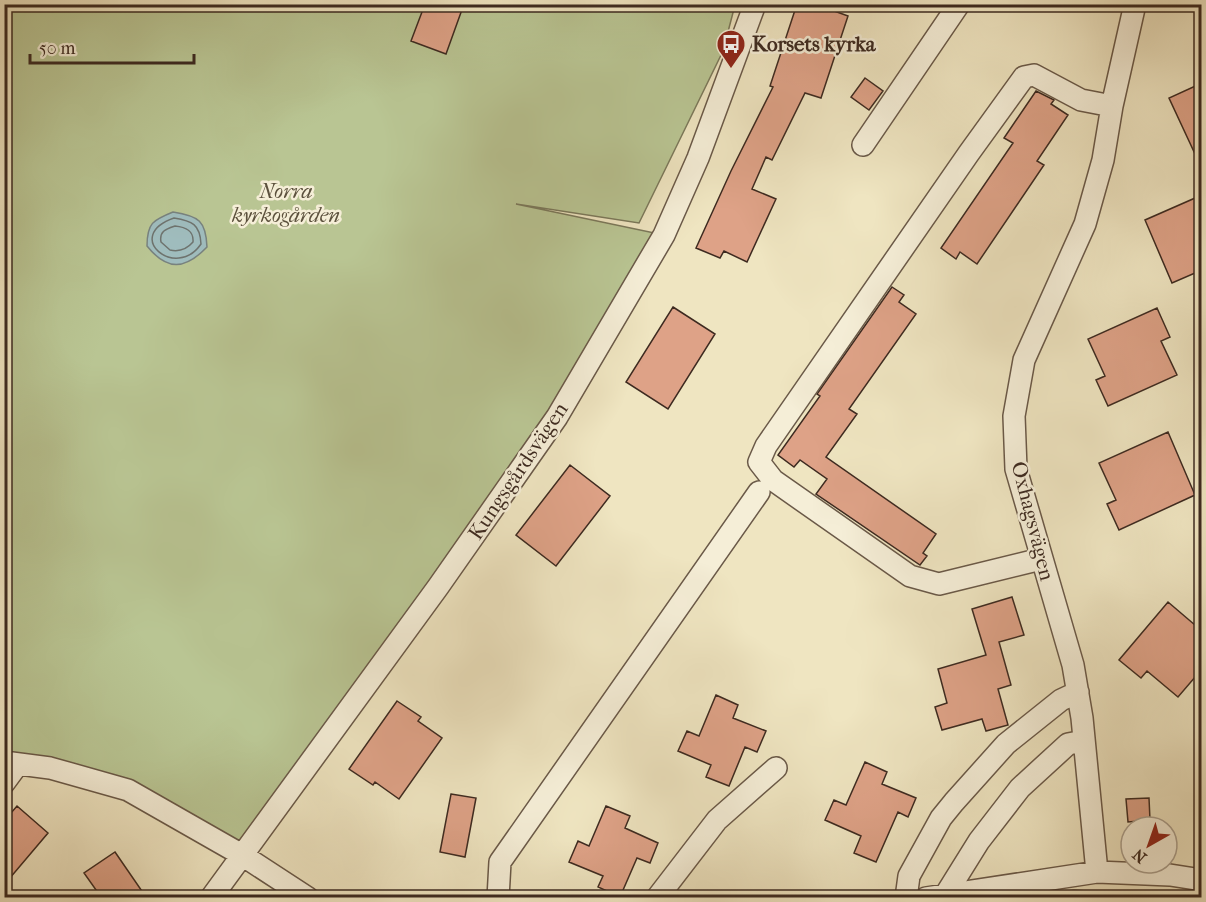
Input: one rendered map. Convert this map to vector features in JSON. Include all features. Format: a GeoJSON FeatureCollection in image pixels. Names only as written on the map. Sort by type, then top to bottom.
{"type":"FeatureCollection","features":[{"type":"Feature","properties":{"kind":"street","name":"Kungsgårdsvägen"},"geometry":{"type":"LineString","coordinates":[[211,897],[438,587],[557,417],[664,235],[701,149],[755,4]]}},
{"type":"Feature","properties":{"kind":"street"},"geometry":{"type":"LineString","coordinates":[[863,144],[959,4]]}},
{"type":"Feature","properties":{"kind":"street","name":"Oxhagsvägen"},"geometry":{"type":"LineString","coordinates":[[1097,872],[1084,741],[1073,664],[1016,469],[1014,416],[1024,360],[1085,224],[1103,160],[1112,106],[1135,4]]}},
{"type":"Feature","properties":{"kind":"street"},"geometry":{"type":"LineString","coordinates":[[1041,559],[939,584],[910,576],[773,480],[759,462],[773,437],[1024,77],[1034,75],[1081,100],[1112,106]]}},
{"type":"Feature","properties":{"kind":"street"},"geometry":{"type":"LineString","coordinates":[[498,897],[500,862],[759,492]]}},
{"type":"Feature","properties":{"kind":"street"},"geometry":{"type":"LineString","coordinates":[[906,897],[909,876],[941,818],[954,802],[1006,744],[1061,700],[1078,692]]}},
{"type":"Feature","properties":{"kind":"street"},"geometry":{"type":"LineString","coordinates":[[936,896],[1020,788],[1068,744],[1084,741]]}},
{"type":"Feature","properties":{"kind":"street"},"geometry":{"type":"LineString","coordinates":[[4,783],[11,763],[50,768],[129,790],[242,855],[308,897]]}},
{"type":"Feature","properties":{"kind":"street"},"geometry":{"type":"LineString","coordinates":[[657,897],[717,820],[776,768]]}},
{"type":"Feature","properties":{"kind":"street"},"geometry":{"type":"LineString","coordinates":[[936,896],[1097,872],[1170,875],[1202,880]]}},
{"type":"Feature","properties":{"kind":"green space","name":"Norra kyrkogården"},"geometry":{"type":"Polygon","coordinates":[[[4,5],[735,5],[723,51],[639,223],[516,204],[664,235],[557,417],[242,855],[128,790],[5,762],[4,5]]]}},
{"type":"Feature","properties":{"kind":"green space"},"geometry":{"type":"Polygon","coordinates":[[[1074,890],[1159,897],[1028,897],[1074,890]]]}},
{"type":"Feature","properties":{"kind":"water"},"geometry":{"type":"Polygon","coordinates":[[[173,212],[195,218],[205,231],[207,247],[199,255],[184,263],[176,264],[162,260],[147,246],[148,232],[152,223],[173,212]]]}},
{"type":"Feature","properties":{"kind":"building"},"geometry":{"type":"Polygon","coordinates":[[[425,4],[464,4],[446,54],[411,41],[425,4]]]}},
{"type":"Feature","properties":{"kind":"building"},"geometry":{"type":"Polygon","coordinates":[[[797,4],[815,4],[848,16],[821,98],[805,93],[772,160],[766,157],[752,189],[776,199],[747,262],[724,251],[720,258],[696,248],[773,87],[770,86],[797,4]]]}},
{"type":"Feature","properties":{"kind":"building"},"geometry":{"type":"Polygon","coordinates":[[[865,78],[883,91],[869,110],[851,97],[865,78]]]}},
{"type":"Feature","properties":{"kind":"building"},"geometry":{"type":"Polygon","coordinates":[[[1202,83],[1202,169],[1169,98],[1202,83]]]}},
{"type":"Feature","properties":{"kind":"building"},"geometry":{"type":"Polygon","coordinates":[[[1036,91],[1054,100],[1051,104],[1068,115],[1037,161],[1044,165],[977,264],[960,252],[956,259],[941,248],[1013,143],[1004,138],[1036,91]]]}},
{"type":"Feature","properties":{"kind":"building"},"geometry":{"type":"Polygon","coordinates":[[[1202,195],[1202,270],[1172,283],[1145,220],[1202,195]]]}},
{"type":"Feature","properties":{"kind":"building"},"geometry":{"type":"Polygon","coordinates":[[[892,287],[904,295],[899,302],[916,314],[849,409],[857,414],[826,457],[936,534],[923,553],[927,556],[920,565],[816,494],[827,479],[800,460],[794,467],[778,455],[820,396],[817,394],[892,287]]]}},
{"type":"Feature","properties":{"kind":"building"},"geometry":{"type":"Polygon","coordinates":[[[673,307],[715,334],[668,409],[626,382],[673,307]]]}},
{"type":"Feature","properties":{"kind":"building"},"geometry":{"type":"Polygon","coordinates":[[[1157,308],[1170,337],[1161,341],[1177,375],[1108,406],[1096,380],[1105,376],[1088,339],[1157,308]]]}},
{"type":"Feature","properties":{"kind":"building"},"geometry":{"type":"Polygon","coordinates":[[[1168,432],[1195,495],[1119,530],[1107,504],[1116,500],[1099,463],[1168,432]]]}},
{"type":"Feature","properties":{"kind":"building"},"geometry":{"type":"Polygon","coordinates":[[[570,465],[610,496],[556,566],[516,535],[570,465]]]}},
{"type":"Feature","properties":{"kind":"building"},"geometry":{"type":"Polygon","coordinates":[[[1012,597],[1024,635],[999,642],[1011,685],[998,689],[1008,725],[986,731],[982,719],[942,730],[935,707],[947,703],[938,669],[986,655],[972,609],[1012,597]]]}},
{"type":"Feature","properties":{"kind":"building"},"geometry":{"type":"Polygon","coordinates":[[[1168,602],[1202,631],[1202,669],[1178,697],[1147,671],[1141,678],[1119,660],[1168,602]]]}},
{"type":"Feature","properties":{"kind":"building"},"geometry":{"type":"Polygon","coordinates":[[[716,695],[738,705],[733,718],[766,731],[757,752],[745,747],[729,786],[706,777],[711,765],[678,751],[687,731],[699,736],[716,695]]]}},
{"type":"Feature","properties":{"kind":"building"},"geometry":{"type":"Polygon","coordinates":[[[397,701],[421,717],[418,721],[442,738],[399,799],[375,782],[373,785],[349,769],[397,701]]]}},
{"type":"Feature","properties":{"kind":"building"},"geometry":{"type":"Polygon","coordinates":[[[865,762],[887,772],[882,784],[916,798],[908,817],[898,812],[876,862],[854,853],[861,836],[825,820],[834,800],[846,805],[865,762]]]}},
{"type":"Feature","properties":{"kind":"building"},"geometry":{"type":"Polygon","coordinates":[[[451,794],[476,798],[465,857],[440,852],[451,794]]]}},
{"type":"Feature","properties":{"kind":"building"},"geometry":{"type":"Polygon","coordinates":[[[1149,798],[1150,815],[1127,815],[1126,799],[1149,798]]]}},
{"type":"Feature","properties":{"kind":"building"},"geometry":{"type":"Polygon","coordinates":[[[17,806],[48,833],[4,885],[4,821],[17,806]]]}},
{"type":"Feature","properties":{"kind":"building"},"geometry":{"type":"Polygon","coordinates":[[[606,806],[630,816],[625,828],[658,843],[650,863],[637,858],[620,897],[598,887],[603,876],[569,862],[578,841],[589,846],[606,806]]]}},
{"type":"Feature","properties":{"kind":"building"},"geometry":{"type":"Polygon","coordinates":[[[115,852],[146,897],[101,897],[84,873],[115,852]]]}},
{"type":"Feature","properties":{"kind":"place","name":"Korsets kyrka"},"geometry":{"type":"Point","coordinates":[731,70]}}]}
